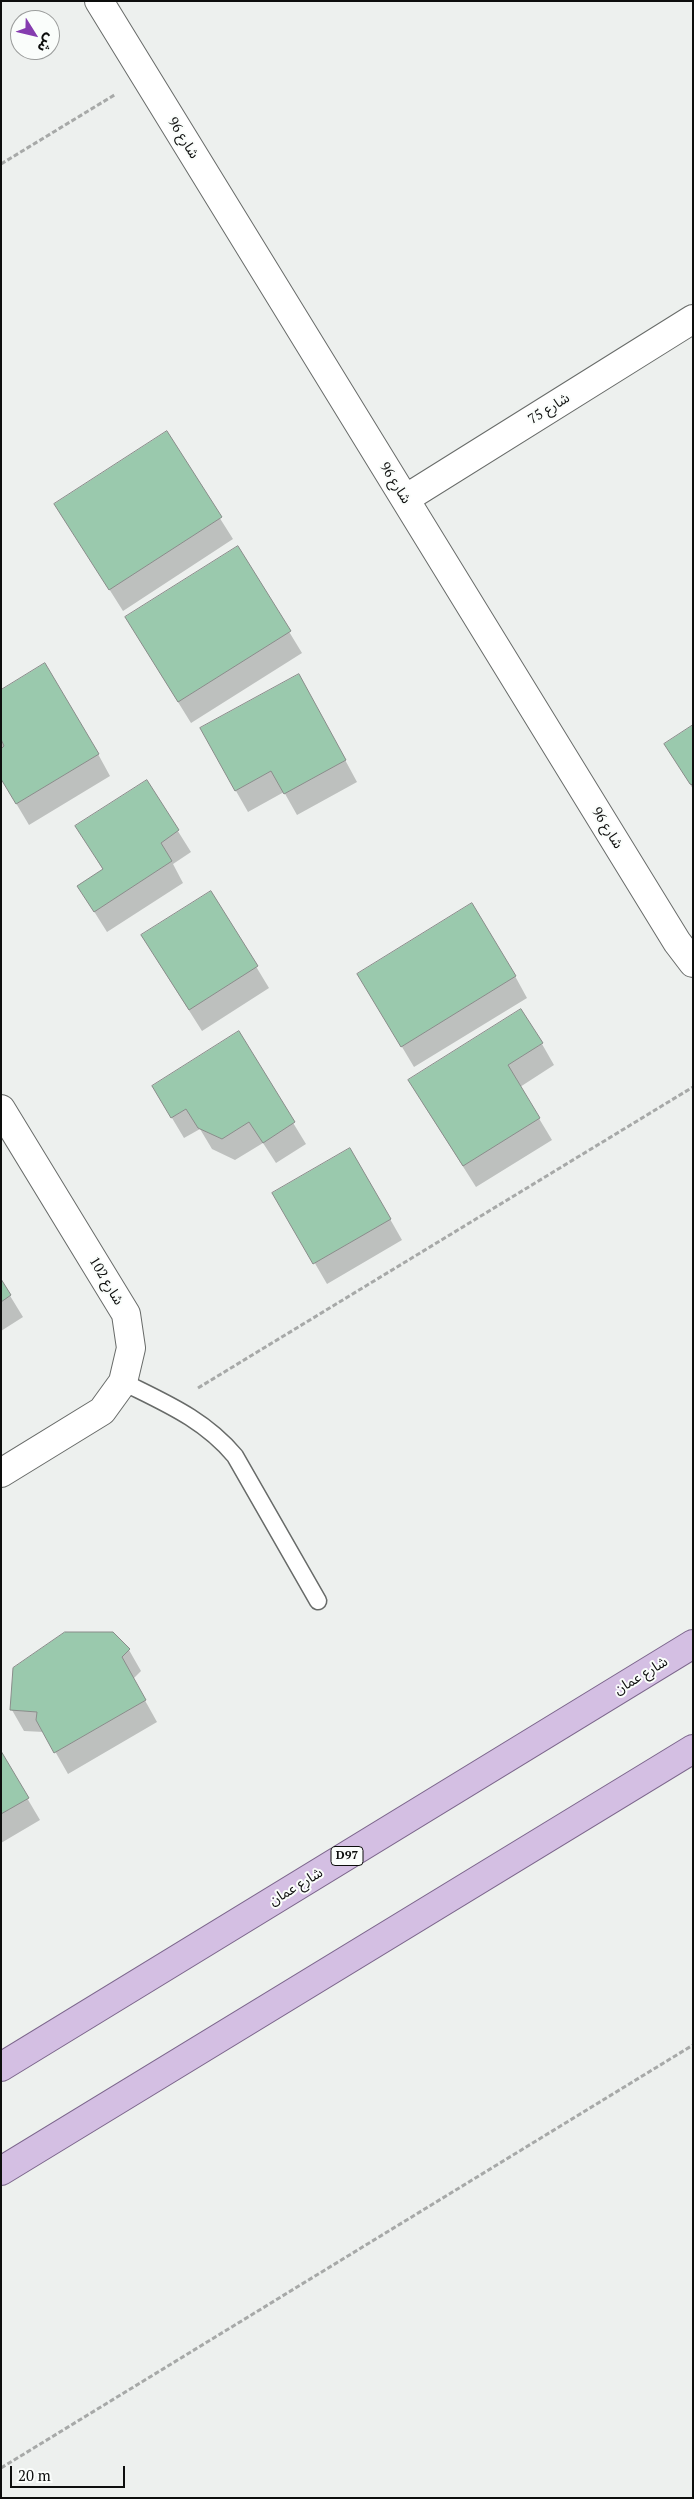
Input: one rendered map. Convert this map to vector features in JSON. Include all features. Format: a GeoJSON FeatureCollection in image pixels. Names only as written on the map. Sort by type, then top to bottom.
{"type":"FeatureCollection","features":[{"type":"Feature","properties":{"kind":"main road","name":"شارع عمان"},"geometry":{"type":"LineString","coordinates":[[1,2067],[693,1644]]}},
{"type":"Feature","properties":{"kind":"main road"},"geometry":{"type":"LineString","coordinates":[[1,2171],[693,1749]]}},
{"type":"Feature","properties":{"kind":"street","name":"شارع 96"},"geometry":{"type":"LineString","coordinates":[[99,1],[677,942],[693,963]]}},
{"type":"Feature","properties":{"kind":"street","name":"شارع 75"},"geometry":{"type":"LineString","coordinates":[[404,499],[693,319]]}},
{"type":"Feature","properties":{"kind":"street","name":"شارع 102"},"geometry":{"type":"LineString","coordinates":[[1,1109],[126,1314],[131,1348],[122,1382],[102,1410],[1,1473]]}},
{"type":"Feature","properties":{"kind":"lane"},"geometry":{"type":"LineString","coordinates":[[122,1382],[203,1424],[221,1439],[235,1456],[318,1601]]}},
{"type":"Feature","properties":{"kind":"path"},"geometry":{"type":"LineString","coordinates":[[1,164],[145,76]]}},
{"type":"Feature","properties":{"kind":"path"},"geometry":{"type":"LineString","coordinates":[[170,1406],[693,1087]]}},
{"type":"Feature","properties":{"kind":"path"},"geometry":{"type":"LineString","coordinates":[[1,2468],[693,2045]]}},
{"type":"Feature","properties":{"kind":"building"},"geometry":{"type":"Polygon","coordinates":[[[167,431],[222,517],[109,590],[54,504],[167,431]]]}},
{"type":"Feature","properties":{"kind":"building"},"geometry":{"type":"Polygon","coordinates":[[[238,546],[291,631],[178,702],[125,617],[238,546]]]}},
{"type":"Feature","properties":{"kind":"building"},"geometry":{"type":"Polygon","coordinates":[[[45,663],[99,754],[16,804],[1,779],[1,749],[4,746],[1,739],[1,690],[45,663]]]}},
{"type":"Feature","properties":{"kind":"building"},"geometry":{"type":"Polygon","coordinates":[[[299,674],[346,760],[284,794],[271,771],[235,791],[200,728],[299,674]]]}},
{"type":"Feature","properties":{"kind":"building"},"geometry":{"type":"Polygon","coordinates":[[[693,725],[693,785],[690,784],[664,744],[693,725]]]}},
{"type":"Feature","properties":{"kind":"building"},"geometry":{"type":"Polygon","coordinates":[[[147,780],[179,830],[161,843],[172,861],[94,912],[77,886],[103,869],[75,826],[147,780]]]}},
{"type":"Feature","properties":{"kind":"building"},"geometry":{"type":"Polygon","coordinates":[[[211,891],[258,966],[189,1010],[141,935],[211,891]]]}},
{"type":"Feature","properties":{"kind":"building"},"geometry":{"type":"Polygon","coordinates":[[[472,903],[516,976],[401,1047],[357,974],[472,903]]]}},
{"type":"Feature","properties":{"kind":"building"},"geometry":{"type":"Polygon","coordinates":[[[521,1009],[543,1043],[508,1065],[540,1118],[463,1166],[408,1080],[521,1009]]]}},
{"type":"Feature","properties":{"kind":"building"},"geometry":{"type":"Polygon","coordinates":[[[239,1031],[295,1122],[263,1143],[249,1122],[222,1139],[198,1128],[186,1109],[171,1118],[152,1086],[239,1031]]]}},
{"type":"Feature","properties":{"kind":"building"},"geometry":{"type":"Polygon","coordinates":[[[350,1148],[391,1219],[313,1264],[272,1193],[350,1148]]]}},
{"type":"Feature","properties":{"kind":"building"},"geometry":{"type":"Polygon","coordinates":[[[1,1279],[11,1295],[1,1302],[1,1279]]]}},
{"type":"Feature","properties":{"kind":"building"},"geometry":{"type":"Polygon","coordinates":[[[65,1632],[113,1632],[130,1649],[122,1657],[146,1700],[54,1753],[36,1720],[37,1712],[10,1710],[13,1668],[65,1632]]]}},
{"type":"Feature","properties":{"kind":"building"},"geometry":{"type":"Polygon","coordinates":[[[1,1751],[29,1798],[1,1814],[1,1751]]]}}]}
